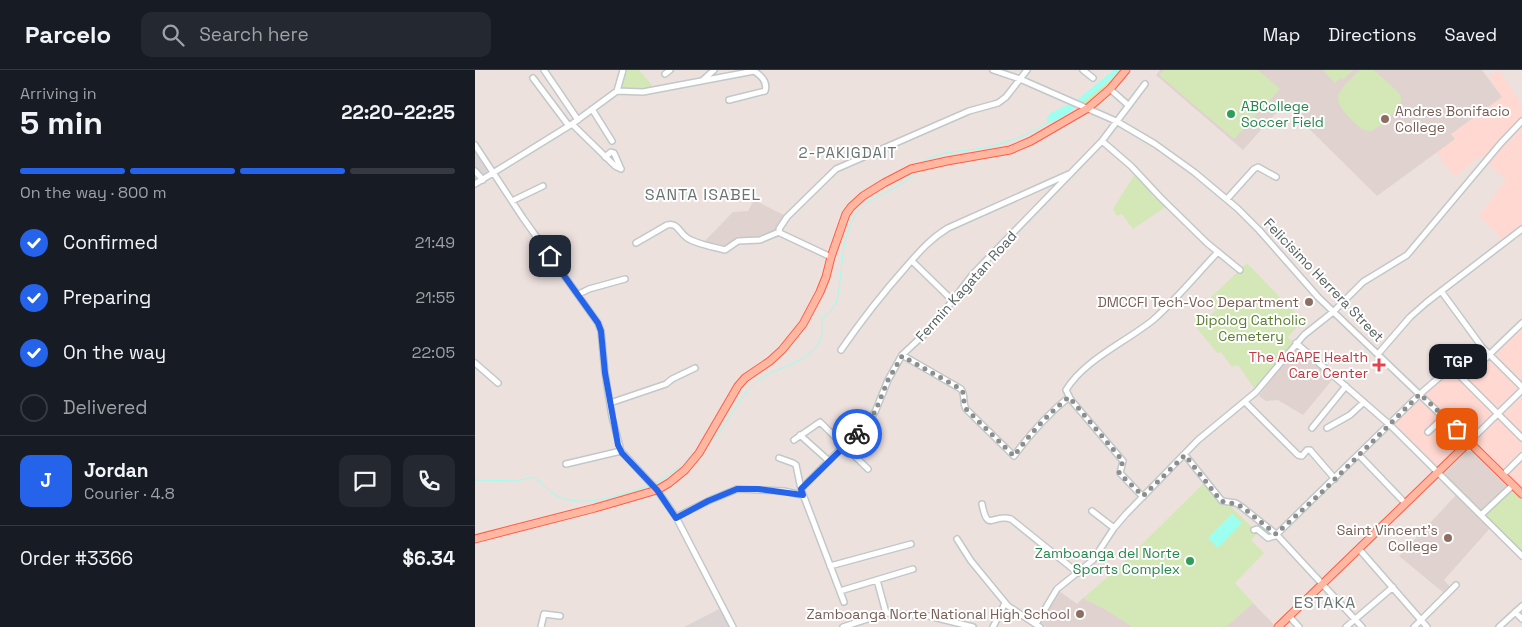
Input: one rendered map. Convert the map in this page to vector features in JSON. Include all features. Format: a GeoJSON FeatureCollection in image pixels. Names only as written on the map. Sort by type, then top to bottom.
{"type":"FeatureCollection","features":[{"type":"Feature","properties":{"kind":"main road"},"geometry":{"type":"LineString","coordinates":[[475,539],[595,508],[680,475],[708,440],[738,386],[782,350],[803,324],[820,292],[843,222],[851,207],[863,196],[911,169],[1021,146],[1088,108],[1110,89],[1126,70]]}},
{"type":"Feature","properties":{"kind":"main road"},"geometry":{"type":"LineString","coordinates":[[1278,627],[1469,442]]}},
{"type":"Feature","properties":{"kind":"main road","name":"Felicisimo Herrera Street"},"geometry":{"type":"LineString","coordinates":[[1469,442],[1522,494]]}},
{"type":"Feature","properties":{"kind":"street"},"geometry":{"type":"LineString","coordinates":[[544,70],[578,120]]}},
{"type":"Feature","properties":{"kind":"street"},"geometry":{"type":"LineString","coordinates":[[475,184],[578,120],[617,91],[623,70]]}},
{"type":"Feature","properties":{"kind":"street"},"geometry":{"type":"LineString","coordinates":[[665,74],[670,70]]}},
{"type":"Feature","properties":{"kind":"street"},"geometry":{"type":"LineString","coordinates":[[702,81],[714,70]]}},
{"type":"Feature","properties":{"kind":"street"},"geometry":{"type":"LineString","coordinates":[[617,91],[643,92],[761,70]]}},
{"type":"Feature","properties":{"kind":"street","name":"Felicisimo Herrera Street"},"geometry":{"type":"LineString","coordinates":[[993,70],[1020,79],[1116,121],[1175,157],[1227,199],[1259,230],[1333,312],[1469,442]]}},
{"type":"Feature","properties":{"kind":"street"},"geometry":{"type":"LineString","coordinates":[[779,232],[787,217],[836,169],[969,111],[998,103],[1006,97],[1027,70]]}},
{"type":"Feature","properties":{"kind":"street"},"geometry":{"type":"LineString","coordinates":[[1083,70],[1093,78]]}},
{"type":"Feature","properties":{"kind":"street"},"geometry":{"type":"LineString","coordinates":[[729,100],[765,91],[766,85],[763,78],[753,71]]}},
{"type":"Feature","properties":{"kind":"street"},"geometry":{"type":"LineString","coordinates":[[533,78],[570,125],[605,157]]}},
{"type":"Feature","properties":{"kind":"street","name":"Fermin Kagatan Road"},"geometry":{"type":"LineString","coordinates":[[802,492],[844,445],[859,432],[875,412],[888,380],[902,356],[932,327],[973,274],[1101,141],[1145,84]]}},
{"type":"Feature","properties":{"kind":"street"},"geometry":{"type":"LineString","coordinates":[[1110,89],[1128,105]]}},
{"type":"Feature","properties":{"kind":"street"},"geometry":{"type":"LineString","coordinates":[[591,110],[612,141]]}},
{"type":"Feature","properties":{"kind":"street"},"geometry":{"type":"LineString","coordinates":[[957,539],[971,561],[1005,603],[1038,626],[1057,589],[1093,560],[1114,528],[1143,496],[1204,435],[1245,402],[1296,343],[1333,312],[1363,282],[1407,255],[1501,143],[1522,122]]}},
{"type":"Feature","properties":{"kind":"street"},"geometry":{"type":"LineString","coordinates":[[1101,141],[1131,166],[1217,252],[1240,270]]}},
{"type":"Feature","properties":{"kind":"street"},"geometry":{"type":"LineString","coordinates":[[475,145],[598,323],[601,331],[610,404],[621,450],[653,486],[676,518],[733,627]]}},
{"type":"Feature","properties":{"kind":"street"},"geometry":{"type":"LineString","coordinates":[[1227,199],[1258,167],[1276,177]]}},
{"type":"Feature","properties":{"kind":"street"},"geometry":{"type":"LineString","coordinates":[[475,171],[483,180]]}},
{"type":"Feature","properties":{"kind":"street"},"geometry":{"type":"LineString","coordinates":[[841,350],[878,298],[925,245],[948,228],[1072,173]]}},
{"type":"Feature","properties":{"kind":"street"},"geometry":{"type":"LineString","coordinates":[[512,201],[543,186]]}},
{"type":"Feature","properties":{"kind":"street"},"geometry":{"type":"LineString","coordinates":[[636,243],[671,224],[676,226],[689,239],[725,250],[738,241],[760,240],[779,232],[831,257]]}},
{"type":"Feature","properties":{"kind":"street"},"geometry":{"type":"LineString","coordinates":[[1378,354],[1410,317],[1441,290],[1522,229]]}},
{"type":"Feature","properties":{"kind":"street"},"geometry":{"type":"LineString","coordinates":[[1143,496],[1119,473],[1123,461],[1069,397],[1066,390],[1073,380],[1092,363],[1133,336],[1165,309],[1217,252]]}},
{"type":"Feature","properties":{"kind":"street"},"geometry":{"type":"LineString","coordinates":[[912,261],[952,300]]}},
{"type":"Feature","properties":{"kind":"street"},"geometry":{"type":"LineString","coordinates":[[579,294],[589,289],[625,280]]}},
{"type":"Feature","properties":{"kind":"street"},"geometry":{"type":"LineString","coordinates":[[1441,290],[1472,334],[1522,388],[1469,442]]}},
{"type":"Feature","properties":{"kind":"street"},"geometry":{"type":"LineString","coordinates":[[1464,379],[1522,323]]}},
{"type":"Feature","properties":{"kind":"street"},"geometry":{"type":"LineString","coordinates":[[1296,343],[1390,425],[1522,556]]}},
{"type":"Feature","properties":{"kind":"street"},"geometry":{"type":"LineString","coordinates":[[902,356],[961,389],[964,393],[966,409],[1014,456],[1038,425],[1069,397]]}},
{"type":"Feature","properties":{"kind":"street"},"geometry":{"type":"LineString","coordinates":[[475,363],[498,383]]}},
{"type":"Feature","properties":{"kind":"street"},"geometry":{"type":"LineString","coordinates":[[610,404],[666,384],[695,368]]}},
{"type":"Feature","properties":{"kind":"street"},"geometry":{"type":"LineString","coordinates":[[1254,530],[1258,530],[1268,538],[1272,538],[1420,394],[1451,368],[1522,438]]}},
{"type":"Feature","properties":{"kind":"street"},"geometry":{"type":"LineString","coordinates":[[1312,428],[1346,386]]}},
{"type":"Feature","properties":{"kind":"street"},"geometry":{"type":"LineString","coordinates":[[1245,402],[1298,455],[1301,456],[1309,450],[1335,478]]}},
{"type":"Feature","properties":{"kind":"street"},"geometry":{"type":"LineString","coordinates":[[1327,428],[1350,414],[1364,402]]}},
{"type":"Feature","properties":{"kind":"street"},"geometry":{"type":"LineString","coordinates":[[1428,432],[1444,417]]}},
{"type":"Feature","properties":{"kind":"street"},"geometry":{"type":"LineString","coordinates":[[794,440],[820,422],[868,469]]}},
{"type":"Feature","properties":{"kind":"street"},"geometry":{"type":"LineString","coordinates":[[800,435],[829,461]]}},
{"type":"Feature","properties":{"kind":"street"},"geometry":{"type":"LineString","coordinates":[[565,464],[621,450]]}},
{"type":"Feature","properties":{"kind":"street"},"geometry":{"type":"LineString","coordinates":[[1185,455],[1221,501],[1242,507],[1276,534],[1321,585],[1362,627]]}},
{"type":"Feature","properties":{"kind":"street"},"geometry":{"type":"LineString","coordinates":[[1359,455],[1405,503]]}},
{"type":"Feature","properties":{"kind":"street"},"geometry":{"type":"LineString","coordinates":[[1503,475],[1522,456]]}},
{"type":"Feature","properties":{"kind":"street"},"geometry":{"type":"LineString","coordinates":[[779,458],[793,462],[796,465],[802,492],[844,602]]}},
{"type":"Feature","properties":{"kind":"street"},"geometry":{"type":"LineString","coordinates":[[1481,515],[1513,485]]}},
{"type":"Feature","properties":{"kind":"street"},"geometry":{"type":"LineString","coordinates":[[676,518],[708,501],[737,489],[802,492]]}},
{"type":"Feature","properties":{"kind":"street"},"geometry":{"type":"LineString","coordinates":[[982,504],[987,520],[1011,519],[1078,573]]}},
{"type":"Feature","properties":{"kind":"street"},"geometry":{"type":"LineString","coordinates":[[1092,511],[1114,528]]}},
{"type":"Feature","properties":{"kind":"street"},"geometry":{"type":"LineString","coordinates":[[830,566],[911,544]]}},
{"type":"Feature","properties":{"kind":"street"},"geometry":{"type":"LineString","coordinates":[[1359,549],[1427,627]]}},
{"type":"Feature","properties":{"kind":"street"},"geometry":{"type":"LineString","coordinates":[[840,591],[913,568]]}},
{"type":"Feature","properties":{"kind":"street"},"geometry":{"type":"LineString","coordinates":[[877,580],[886,612]]}},
{"type":"Feature","properties":{"kind":"street"},"geometry":{"type":"LineString","coordinates":[[1414,627],[1456,585]]}},
{"type":"Feature","properties":{"kind":"street"},"geometry":{"type":"LineString","coordinates":[[1346,627],[1393,587]]}},
{"type":"Feature","properties":{"kind":"street"},"geometry":{"type":"LineString","coordinates":[[993,627],[1005,603]]}},
{"type":"Feature","properties":{"kind":"street"},"geometry":{"type":"LineString","coordinates":[[1499,627],[1522,606]]}},
{"type":"Feature","properties":{"kind":"street"},"geometry":{"type":"LineString","coordinates":[[843,627],[886,612],[929,616],[973,627]]}},
{"type":"Feature","properties":{"kind":"street"},"geometry":{"type":"LineString","coordinates":[[1515,612],[1522,619]]}},
{"type":"Feature","properties":{"kind":"street"},"geometry":{"type":"LineString","coordinates":[[541,627],[545,614],[560,616]]}},
{"type":"Feature","properties":{"kind":"street"},"geometry":{"type":"LineString","coordinates":[[1289,616],[1299,627]]}},
{"type":"Feature","properties":{"kind":"shaded area","name":"Andres Bonifacio College"},"geometry":{"type":"Polygon","coordinates":[[[1160,70],[1482,70],[1502,97],[1451,134],[1455,139],[1377,196],[1284,104],[1243,150],[1156,75],[1160,70]]]}},
{"type":"Feature","properties":{"kind":"shaded area"},"geometry":{"type":"Polygon","coordinates":[[[1499,70],[1522,105],[1522,226],[1504,241],[1479,216],[1506,180],[1480,156],[1455,177],[1436,152],[1454,139],[1451,134],[1502,97],[1489,77],[1499,70]]]}},
{"type":"Feature","properties":{"kind":"shaded area"},"geometry":{"type":"Polygon","coordinates":[[[475,147],[490,169],[487,171],[489,174],[475,183],[475,147]]]}},
{"type":"Feature","properties":{"kind":"shaded area"},"geometry":{"type":"Polygon","coordinates":[[[754,200],[786,216],[776,232],[760,239],[738,240],[725,249],[703,243],[733,212],[748,211],[754,200]]]}},
{"type":"Feature","properties":{"kind":"shaded area"},"geometry":{"type":"Polygon","coordinates":[[[1522,327],[1522,489],[1471,439],[1437,468],[1393,425],[1448,373],[1454,372],[1465,383],[1522,327]]]}},
{"type":"Feature","properties":{"kind":"shaded area"},"geometry":{"type":"Polygon","coordinates":[[[1296,347],[1333,379],[1303,415],[1278,400],[1266,401],[1259,396],[1296,347]]]}},
{"type":"Feature","properties":{"kind":"shaded area"},"geometry":{"type":"Polygon","coordinates":[[[1467,451],[1473,452],[1479,457],[1508,486],[1481,512],[1442,474],[1467,451]]]}},
{"type":"Feature","properties":{"kind":"shaded area","name":"Saint Vincent's College"},"geometry":{"type":"Polygon","coordinates":[[[1457,494],[1491,527],[1444,580],[1450,587],[1444,593],[1399,556],[1457,494]]]}},
{"type":"Feature","properties":{"kind":"shaded area","name":"Zamboanga Norte National High School"},"geometry":{"type":"Polygon","coordinates":[[[1059,591],[1077,604],[1083,598],[1105,609],[1133,627],[1046,627],[1041,622],[1059,591]]]}},
{"type":"Feature","properties":{"kind":"shaded area"},"geometry":{"type":"Polygon","coordinates":[[[1253,603],[1275,626],[1226,627],[1253,603]]]}},
{"type":"Feature","properties":{"kind":"shaded area"},"geometry":{"type":"Polygon","coordinates":[[[721,608],[731,627],[684,627],[721,608]]]}},
{"type":"Feature","properties":{"kind":"green space"},"geometry":{"type":"Polygon","coordinates":[[[625,70],[639,70],[652,85],[651,88],[632,90],[620,88],[625,70]]]}},
{"type":"Feature","properties":{"kind":"green space"},"geometry":{"type":"Polygon","coordinates":[[[1120,70],[1124,70],[1091,103],[1080,103],[1110,81],[1120,70]]]}},
{"type":"Feature","properties":{"kind":"green space","name":"ABCollege Soccer Field"},"geometry":{"type":"Polygon","coordinates":[[[1164,70],[1258,70],[1280,89],[1234,139],[1159,75],[1164,70]]]}},
{"type":"Feature","properties":{"kind":"green space"},"geometry":{"type":"Polygon","coordinates":[[[1323,70],[1353,70],[1343,80],[1341,78],[1335,83],[1323,70]]]}},
{"type":"Feature","properties":{"kind":"green space"},"geometry":{"type":"Polygon","coordinates":[[[1360,70],[1374,70],[1399,93],[1401,98],[1401,103],[1391,116],[1377,128],[1369,131],[1360,128],[1345,113],[1338,100],[1342,89],[1360,70]]]}},
{"type":"Feature","properties":{"kind":"green space"},"geometry":{"type":"Polygon","coordinates":[[[1136,172],[1154,198],[1158,196],[1167,206],[1133,229],[1122,214],[1117,216],[1113,209],[1136,172]]]}},
{"type":"Feature","properties":{"kind":"green space","name":"Dipolog Catholic Cemetery"},"geometry":{"type":"Polygon","coordinates":[[[1247,263],[1303,321],[1288,337],[1293,343],[1254,388],[1238,365],[1232,367],[1221,352],[1217,353],[1196,327],[1216,310],[1207,301],[1247,263]]]}},
{"type":"Feature","properties":{"kind":"green space","name":"Zamboanga del Norte Sports Complex"},"geometry":{"type":"Polygon","coordinates":[[[1204,483],[1225,507],[1228,504],[1258,533],[1251,540],[1264,553],[1235,583],[1253,603],[1226,627],[1133,627],[1105,609],[1083,598],[1116,570],[1204,483]]]}},
{"type":"Feature","properties":{"kind":"green space"},"geometry":{"type":"Polygon","coordinates":[[[1513,489],[1522,498],[1522,552],[1485,515],[1513,489]]]}},
{"type":"Feature","properties":{"kind":"water"},"geometry":{"type":"Polygon","coordinates":[[[1114,70],[1120,70],[1074,109],[1048,123],[1047,118],[1051,113],[1077,100],[1114,70]]]}},
{"type":"Feature","properties":{"kind":"water"},"geometry":{"type":"Polygon","coordinates":[[[1232,514],[1242,523],[1218,548],[1208,538],[1232,514]]]}},
{"type":"Feature","properties":{"kind":"waterway"},"geometry":{"type":"LineString","coordinates":[[922,163],[936,155],[984,148],[1007,142],[1049,122]]}},
{"type":"Feature","properties":{"kind":"waterway"},"geometry":{"type":"LineString","coordinates":[[713,440],[755,383],[763,377],[801,360],[816,347],[822,335],[822,319],[831,311],[836,303],[843,250],[850,225],[866,204],[905,182],[915,172]]}},
{"type":"Feature","properties":{"kind":"waterway"},"geometry":{"type":"LineString","coordinates":[[653,484],[671,473],[697,449]]}},
{"type":"Feature","properties":{"kind":"waterway"},"geometry":{"type":"LineString","coordinates":[[475,480],[518,481],[532,477],[554,494],[564,499],[576,501],[614,497],[649,486]]}},
{"type":"Feature","properties":{"kind":"way so far"},"geometry":{"type":"LineString","coordinates":[[857,434],[875,412],[888,380],[902,356],[961,389],[965,397],[964,404],[966,409],[1014,456],[1038,425],[1069,397],[1123,461],[1119,473],[1143,496],[1185,455],[1221,501],[1230,502],[1242,507],[1276,534],[1323,491],[1420,394],[1457,429]]}},
{"type":"Feature","properties":{"kind":"place","name":"ABCollege Soccer Field"},"geometry":{"type":"Point","coordinates":[1231,114]}},
{"type":"Feature","properties":{"kind":"place","name":"Andres Bonifacio College"},"geometry":{"type":"Point","coordinates":[1385,119]}},
{"type":"Feature","properties":{"kind":"place","name":"DMCCFI Tech-Voc Department"},"geometry":{"type":"Point","coordinates":[1309,302]}},
{"type":"Feature","properties":{"kind":"place","name":"The AGAPE Health Care Center"},"geometry":{"type":"Point","coordinates":[1379,365]}},
{"type":"Feature","properties":{"kind":"place","name":"TGP"},"geometry":{"type":"Point","coordinates":[1457,429]}},
{"type":"Feature","properties":{"kind":"place","name":"Saint Vincent's College"},"geometry":{"type":"Point","coordinates":[1448,538]}},
{"type":"Feature","properties":{"kind":"place","name":"Zamboanga del Norte Sports Complex"},"geometry":{"type":"Point","coordinates":[1190,561]}},
{"type":"Feature","properties":{"kind":"place","name":"Zamboanga Norte National High School"},"geometry":{"type":"Point","coordinates":[1080,614]}},
{"type":"Feature","properties":{"kind":"district","name":"2-PAKIGDAIT"},"geometry":{"type":"Point","coordinates":[848,152]}},
{"type":"Feature","properties":{"kind":"district","name":"SANTA ISABEL"},"geometry":{"type":"Point","coordinates":[703,194]}},
{"type":"Feature","properties":{"kind":"district","name":"ESTAKA"},"geometry":{"type":"Point","coordinates":[1325,602]}},
{"type":"Feature","properties":{"kind":"route"},"geometry":{"type":"LineString","coordinates":[[550,256],[598,323],[601,331],[605,373],[618,445],[622,453],[657,490],[676,518],[708,501],[737,489],[784,491],[795,495],[803,495],[801,489],[857,434]]}}]}
